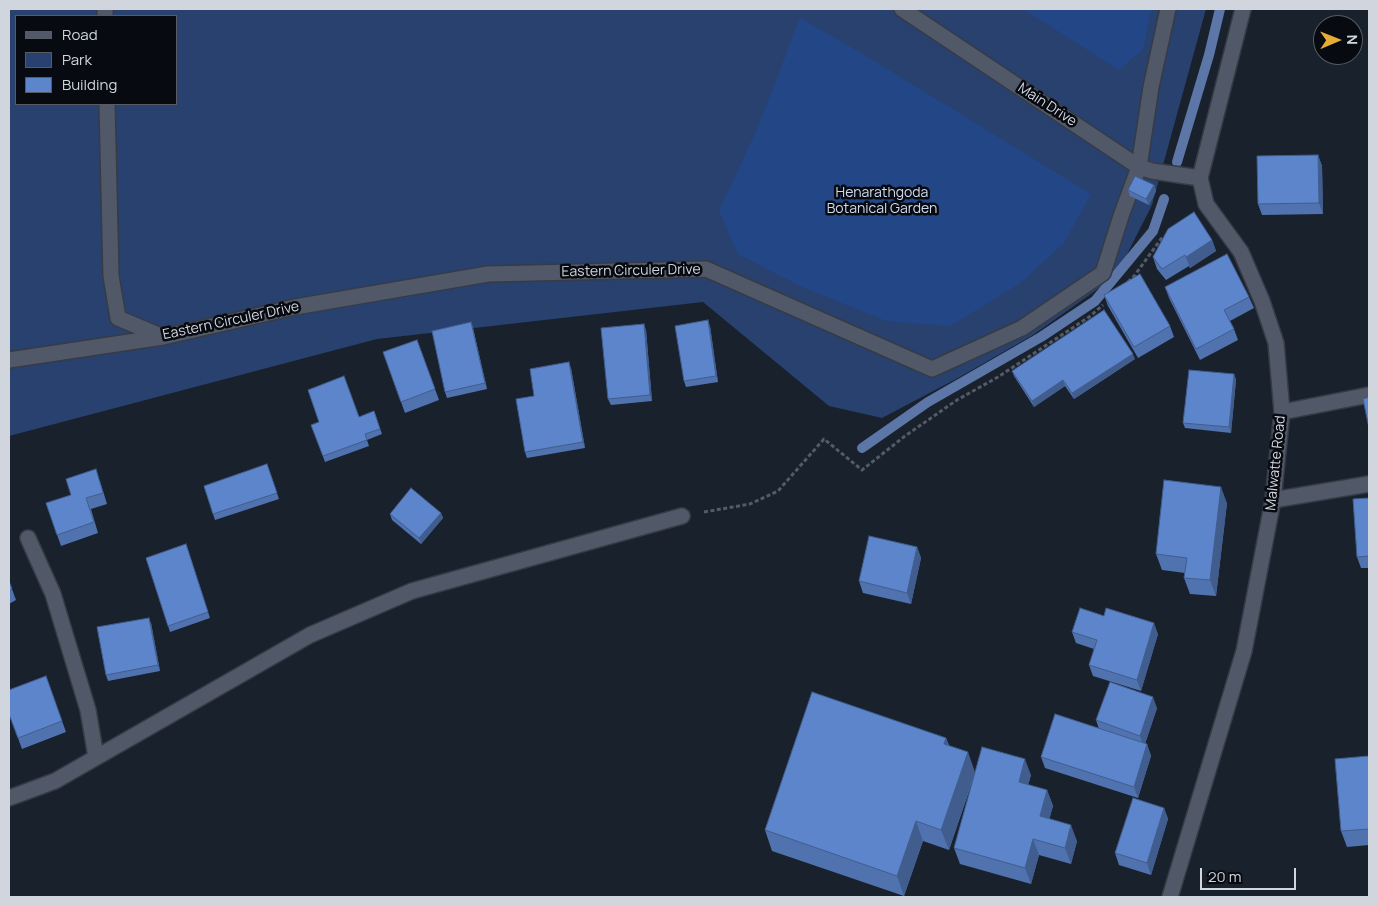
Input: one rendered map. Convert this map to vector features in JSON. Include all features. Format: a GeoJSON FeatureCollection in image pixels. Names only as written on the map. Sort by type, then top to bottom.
{"type":"FeatureCollection","features":[{"type":"Feature","properties":{"kind":"street","name":"Main Drive"},"geometry":{"type":"LineString","coordinates":[[902,9],[1139,167],[1152,171],[1200,178]]}},
{"type":"Feature","properties":{"kind":"street","name":"Eastern Circuler Drive"},"geometry":{"type":"LineString","coordinates":[[9,360],[163,337],[295,307],[488,274],[706,269],[932,369],[1022,328],[1103,273],[1139,167],[1151,87],[1168,9]]}},
{"type":"Feature","properties":{"kind":"street","name":"Malwatte Road"},"geometry":{"type":"LineString","coordinates":[[1170,897],[1244,651],[1273,500],[1282,412],[1276,343],[1262,301],[1241,252],[1206,204],[1200,178],[1243,9]]}},
{"type":"Feature","properties":{"kind":"street"},"geometry":{"type":"LineString","coordinates":[[107,105],[111,276],[118,318],[163,337]]}},
{"type":"Feature","properties":{"kind":"street"},"geometry":{"type":"LineString","coordinates":[[1282,412],[1369,395]]}},
{"type":"Feature","properties":{"kind":"street"},"geometry":{"type":"LineString","coordinates":[[1273,500],[1369,484]]}},
{"type":"Feature","properties":{"kind":"street"},"geometry":{"type":"LineString","coordinates":[[9,798],[54,781],[310,635],[412,591],[682,516]]}},
{"type":"Feature","properties":{"kind":"street"},"geometry":{"type":"LineString","coordinates":[[28,538],[56,603],[88,710],[96,757]]}},
{"type":"Feature","properties":{"kind":"green space","name":"Henarathgoda Botanical Garden"},"geometry":{"type":"Polygon","coordinates":[[[9,9],[1206,9],[1152,205],[1116,276],[1033,335],[958,378],[882,418],[829,406],[703,302],[377,339],[9,436],[9,9]]]}},
{"type":"Feature","properties":{"kind":"green space"},"geometry":{"type":"Polygon","coordinates":[[[1023,9],[1151,9],[1143,49],[1119,70],[1023,9]]]}},
{"type":"Feature","properties":{"kind":"green space"},"geometry":{"type":"Polygon","coordinates":[[[800,18],[863,54],[1091,194],[1064,243],[1019,284],[950,326],[886,321],[802,287],[738,254],[719,211],[757,129],[800,18]]]}},
{"type":"Feature","properties":{"kind":"building"},"geometry":{"type":"Polygon","coordinates":[[[1318,155],[1319,203],[1258,204],[1257,156],[1318,155]]]}},
{"type":"Feature","properties":{"kind":"building"},"geometry":{"type":"Polygon","coordinates":[[[1135,176],[1154,185],[1146,199],[1128,190],[1135,176]]]}},
{"type":"Feature","properties":{"kind":"building"},"geometry":{"type":"Polygon","coordinates":[[[1194,212],[1212,240],[1186,257],[1185,255],[1162,269],[1153,257],[1168,229],[1194,212]]]}},
{"type":"Feature","properties":{"kind":"building"},"geometry":{"type":"Polygon","coordinates":[[[1227,254],[1249,297],[1224,310],[1234,329],[1196,349],[1165,287],[1227,254]]]}},
{"type":"Feature","properties":{"kind":"building"},"geometry":{"type":"Polygon","coordinates":[[[1140,274],[1170,326],[1134,347],[1104,295],[1140,274]]]}},
{"type":"Feature","properties":{"kind":"building"},"geometry":{"type":"Polygon","coordinates":[[[1104,310],[1133,354],[1072,393],[1063,380],[1032,401],[1012,371],[1104,310]]]}},
{"type":"Feature","properties":{"kind":"building"},"geometry":{"type":"Polygon","coordinates":[[[708,320],[716,376],[684,381],[675,326],[708,320]]]}},
{"type":"Feature","properties":{"kind":"building"},"geometry":{"type":"Polygon","coordinates":[[[471,322],[485,383],[445,392],[432,331],[471,322]]]}},
{"type":"Feature","properties":{"kind":"building"},"geometry":{"type":"Polygon","coordinates":[[[644,324],[650,395],[608,399],[601,328],[644,324]]]}},
{"type":"Feature","properties":{"kind":"building"},"geometry":{"type":"Polygon","coordinates":[[[417,340],[435,389],[401,402],[383,352],[417,340]]]}},
{"type":"Feature","properties":{"kind":"building"},"geometry":{"type":"Polygon","coordinates":[[[569,362],[583,442],[525,452],[516,399],[534,396],[530,369],[569,362]]]}},
{"type":"Feature","properties":{"kind":"building"},"geometry":{"type":"Polygon","coordinates":[[[1189,370],[1234,374],[1229,427],[1183,423],[1189,370]]]}},
{"type":"Feature","properties":{"kind":"building"},"geometry":{"type":"Polygon","coordinates":[[[344,376],[359,417],[374,411],[380,429],[365,434],[367,440],[323,456],[311,425],[319,422],[308,390],[344,376]]]}},
{"type":"Feature","properties":{"kind":"building"},"geometry":{"type":"Polygon","coordinates":[[[1369,397],[1369,428],[1363,399],[1369,397]]]}},
{"type":"Feature","properties":{"kind":"building"},"geometry":{"type":"Polygon","coordinates":[[[267,464],[277,493],[213,514],[204,486],[267,464]]]}},
{"type":"Feature","properties":{"kind":"building"},"geometry":{"type":"Polygon","coordinates":[[[96,469],[103,493],[86,498],[94,522],[57,535],[46,503],[71,495],[66,479],[96,469]]]}},
{"type":"Feature","properties":{"kind":"building"},"geometry":{"type":"Polygon","coordinates":[[[1164,480],[1221,487],[1210,580],[1184,578],[1187,558],[1156,554],[1164,480]]]}},
{"type":"Feature","properties":{"kind":"building"},"geometry":{"type":"Polygon","coordinates":[[[411,488],[441,513],[419,538],[390,514],[411,488]]]}},
{"type":"Feature","properties":{"kind":"building"},"geometry":{"type":"Polygon","coordinates":[[[1369,498],[1369,556],[1357,557],[1353,499],[1369,498]]]}},
{"type":"Feature","properties":{"kind":"building"},"geometry":{"type":"Polygon","coordinates":[[[869,536],[917,547],[907,593],[859,581],[869,536]]]}},
{"type":"Feature","properties":{"kind":"building"},"geometry":{"type":"Polygon","coordinates":[[[186,544],[208,612],[168,626],[146,558],[186,544]]]}},
{"type":"Feature","properties":{"kind":"building"},"geometry":{"type":"Polygon","coordinates":[[[1080,608],[1104,616],[1106,608],[1154,623],[1137,680],[1089,665],[1097,640],[1072,632],[1080,608]]]}},
{"type":"Feature","properties":{"kind":"building"},"geometry":{"type":"Polygon","coordinates":[[[149,618],[158,665],[106,675],[97,627],[149,618]]]}},
{"type":"Feature","properties":{"kind":"building"},"geometry":{"type":"Polygon","coordinates":[[[46,676],[62,721],[18,738],[9,714],[9,690],[46,676]]]}},
{"type":"Feature","properties":{"kind":"building"},"geometry":{"type":"Polygon","coordinates":[[[1110,682],[1153,697],[1140,736],[1096,720],[1110,682]]]}},
{"type":"Feature","properties":{"kind":"building"},"geometry":{"type":"Polygon","coordinates":[[[812,692],[946,738],[944,744],[968,752],[941,830],[916,821],[897,876],[765,830],[812,692]]]}},
{"type":"Feature","properties":{"kind":"building"},"geometry":{"type":"Polygon","coordinates":[[[1055,714],[1147,744],[1134,787],[1041,757],[1055,714]]]}},
{"type":"Feature","properties":{"kind":"building"},"geometry":{"type":"Polygon","coordinates":[[[982,747],[1025,759],[1019,782],[1047,790],[1040,816],[1071,825],[1065,848],[1033,839],[1025,868],[954,848],[982,747]]]}},
{"type":"Feature","properties":{"kind":"building"},"geometry":{"type":"Polygon","coordinates":[[[1369,756],[1369,829],[1341,831],[1335,759],[1369,756]]]}},
{"type":"Feature","properties":{"kind":"building"},"geometry":{"type":"Polygon","coordinates":[[[1133,798],[1164,808],[1147,863],[1115,853],[1133,798]]]}},
{"type":"Feature","properties":{"kind":"waterway"},"geometry":{"type":"LineString","coordinates":[[1177,162],[1209,55],[1220,9]]}},
{"type":"Feature","properties":{"kind":"waterway"},"geometry":{"type":"LineString","coordinates":[[862,448],[928,402],[1041,337],[1095,301],[1153,231],[1164,199]]}}]}
